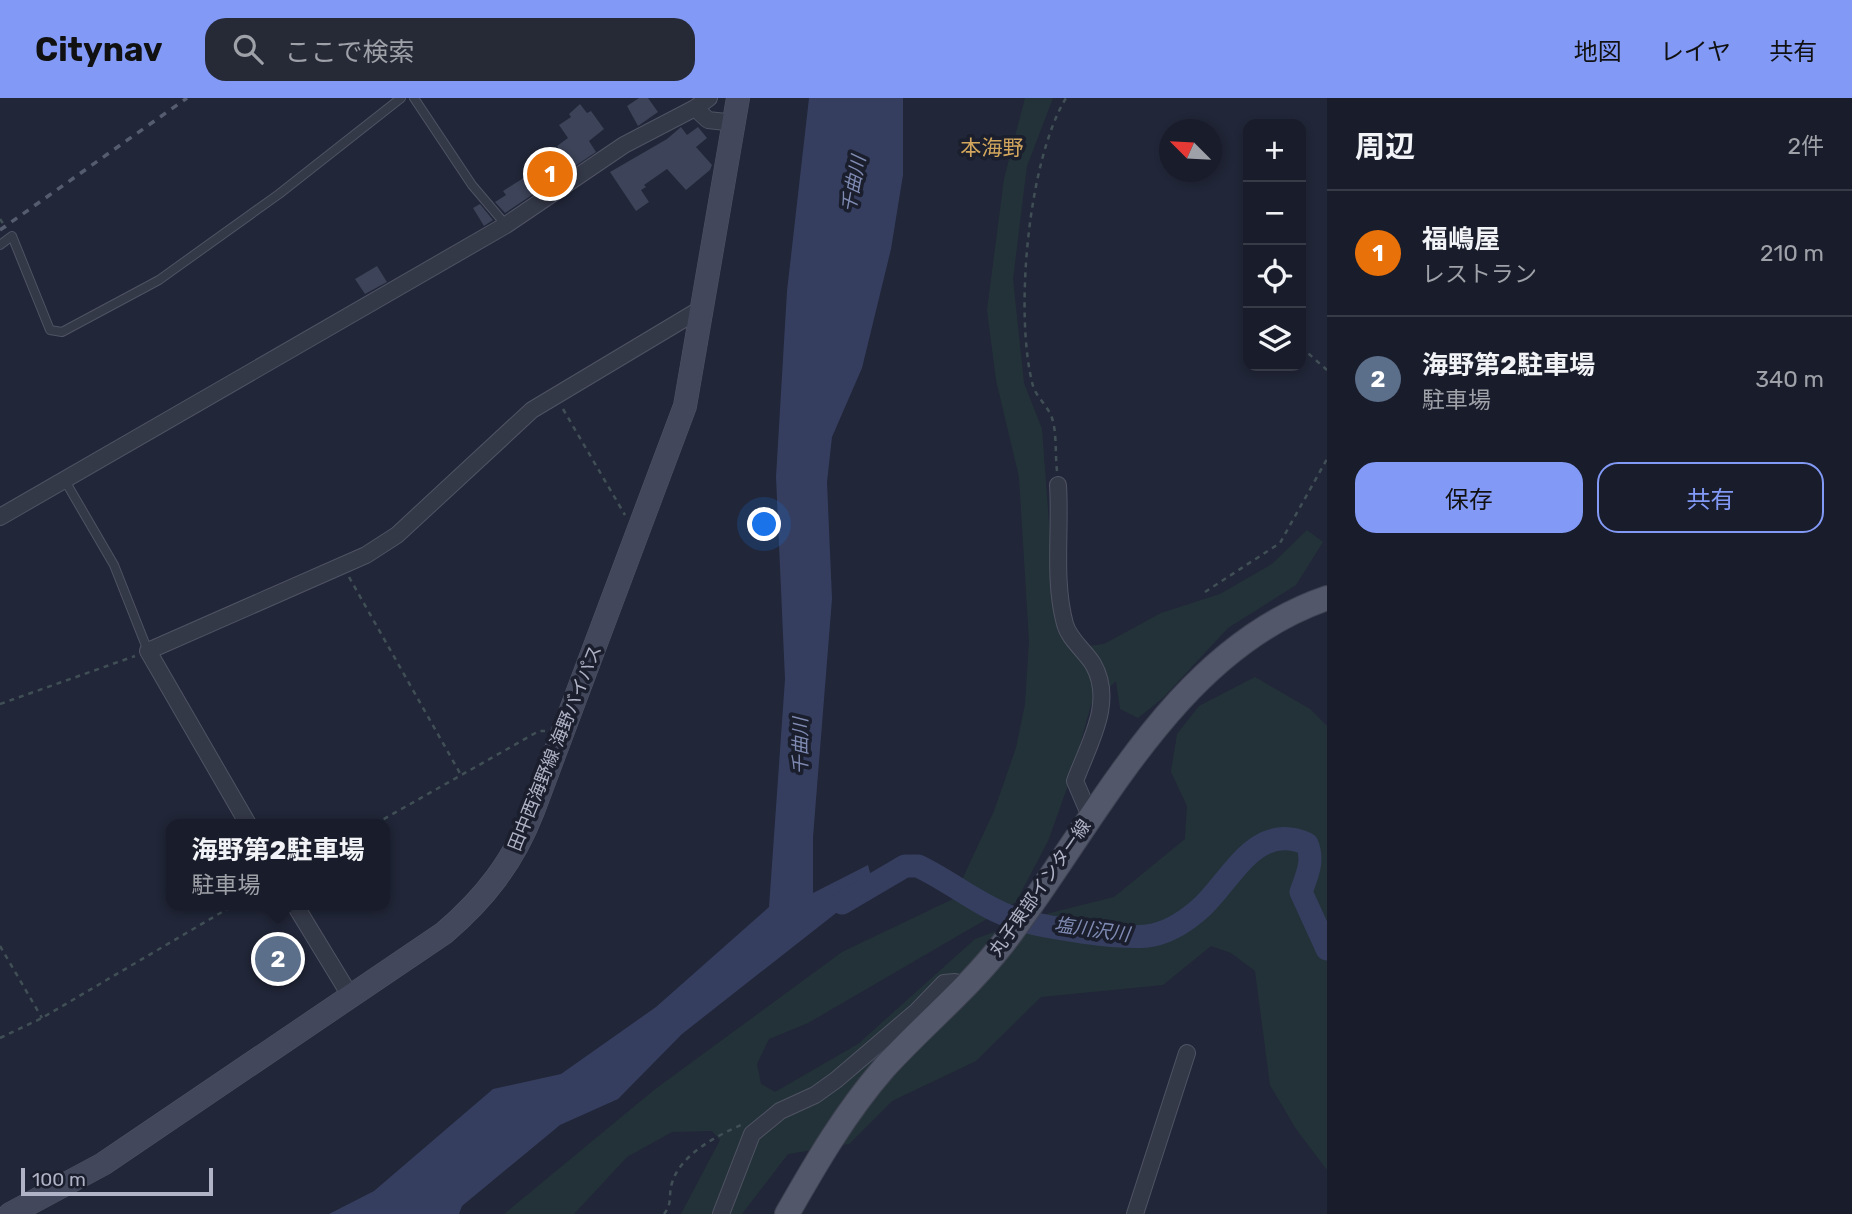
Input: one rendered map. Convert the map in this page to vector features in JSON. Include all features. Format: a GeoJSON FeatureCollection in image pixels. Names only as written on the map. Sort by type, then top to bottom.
{"type":"FeatureCollection","features":[{"type":"Feature","properties":{"kind":"main road","name":"丸子東部インター線"},"geometry":{"type":"LineString","coordinates":[[787,1214],[861,1096],[1004,942],[1090,816],[1155,731],[1213,669],[1273,624],[1327,598]]}},
{"type":"Feature","properties":{"kind":"street"},"geometry":{"type":"LineString","coordinates":[[0,517],[506,225],[624,145],[709,98]]}},
{"type":"Feature","properties":{"kind":"street","name":"田中西海野線 海野バイパス"},"geometry":{"type":"LineString","coordinates":[[10,1214],[103,1164],[444,933],[477,905],[520,844],[642,527],[685,406],[738,98]]}},
{"type":"Feature","properties":{"kind":"street"},"geometry":{"type":"LineString","coordinates":[[695,108],[709,120],[735,123]]}},
{"type":"Feature","properties":{"kind":"street"},"geometry":{"type":"LineString","coordinates":[[245,819],[148,651],[342,565],[397,535],[495,442],[555,394],[704,307]]}},
{"type":"Feature","properties":{"kind":"street"},"geometry":{"type":"LineString","coordinates":[[1058,485],[1061,527],[1058,578],[1065,627],[1101,680],[1104,701],[1075,780],[1090,816]]}},
{"type":"Feature","properties":{"kind":"street"},"geometry":{"type":"LineString","coordinates":[[298,910],[351,996]]}},
{"type":"Feature","properties":{"kind":"street"},"geometry":{"type":"LineString","coordinates":[[721,1214],[752,1134],[780,1111],[815,1095],[836,1080],[917,1012],[944,983],[955,982],[966,986]]}},
{"type":"Feature","properties":{"kind":"street"},"geometry":{"type":"LineString","coordinates":[[1135,1214],[1187,1053]]}},
{"type":"Feature","properties":{"kind":"lane"},"geometry":{"type":"LineString","coordinates":[[0,245],[12,236],[50,330],[62,332],[159,281],[279,194],[401,98]]}},
{"type":"Feature","properties":{"kind":"lane"},"geometry":{"type":"LineString","coordinates":[[414,98],[472,184],[506,225]]}},
{"type":"Feature","properties":{"kind":"lane"},"geometry":{"type":"LineString","coordinates":[[64,479],[114,565],[148,651]]}},
{"type":"Feature","properties":{"kind":"path"},"geometry":{"type":"LineString","coordinates":[[1058,485],[1052,417],[1034,386],[1023,310],[1036,173],[1053,119],[1066,98]]}},
{"type":"Feature","properties":{"kind":"path"},"geometry":{"type":"LineString","coordinates":[[1306,351],[1327,370]]}},
{"type":"Feature","properties":{"kind":"path"},"geometry":{"type":"LineString","coordinates":[[555,394],[624,514],[642,527]]}},
{"type":"Feature","properties":{"kind":"path"},"geometry":{"type":"LineString","coordinates":[[1205,592],[1256,562],[1280,543],[1327,459]]}},
{"type":"Feature","properties":{"kind":"path"},"geometry":{"type":"LineString","coordinates":[[342,565],[461,775]]}},
{"type":"Feature","properties":{"kind":"path"},"geometry":{"type":"LineString","coordinates":[[0,704],[148,651]]}},
{"type":"Feature","properties":{"kind":"path"},"geometry":{"type":"LineString","coordinates":[[383,819],[539,731],[562,732]]}},
{"type":"Feature","properties":{"kind":"path"},"geometry":{"type":"LineString","coordinates":[[0,1038],[42,1018],[226,910]]}},
{"type":"Feature","properties":{"kind":"path"},"geometry":{"type":"LineString","coordinates":[[0,946],[42,1018]]}},
{"type":"Feature","properties":{"kind":"path"},"geometry":{"type":"LineString","coordinates":[[664,1214],[671,1202],[671,1185],[677,1173],[708,1140],[741,1125]]}},
{"type":"Feature","properties":{"kind":"shaded area"},"geometry":{"type":"Polygon","coordinates":[[[1025,98],[1053,98],[1027,166],[1013,279],[1024,383],[1042,429],[1057,630],[1071,648],[1104,644],[1161,613],[1220,594],[1272,564],[1307,530],[1323,542],[1296,585],[1228,628],[1164,697],[1138,718],[1120,709],[1116,681],[1091,705],[1071,777],[1048,841],[1016,902],[808,1023],[769,1039],[757,1064],[761,1084],[775,1092],[858,1044],[975,939],[1042,915],[1114,897],[1185,839],[1187,806],[1171,772],[1177,734],[1199,706],[1255,677],[1310,709],[1327,726],[1327,1170],[1296,1129],[1270,1085],[1255,971],[1231,953],[1211,946],[1163,985],[1041,997],[976,1061],[892,1101],[849,1144],[788,1154],[742,1214],[681,1214],[720,1140],[712,1131],[672,1132],[627,1157],[574,1214],[504,1214],[654,1090],[842,952],[953,899],[994,811],[1016,748],[1025,704],[1029,641],[1019,477],[996,380],[987,310],[1004,179],[1025,98]]]}},
{"type":"Feature","properties":{"kind":"water","name":"千曲川"},"geometry":{"type":"Polygon","coordinates":[[[809,98],[903,98],[903,175],[891,249],[862,368],[832,437],[827,482],[832,599],[813,837],[813,893],[868,865],[873,884],[682,1034],[618,1099],[560,1125],[462,1206],[459,1214],[329,1214],[374,1191],[493,1089],[561,1074],[656,1007],[769,907],[785,679],[776,477],[787,291],[809,98]]]}},
{"type":"Feature","properties":{"kind":"building"},"geometry":{"type":"Polygon","coordinates":[[[639,98],[648,98],[658,112],[638,126],[627,106],[639,98]]]}},
{"type":"Feature","properties":{"kind":"building"},"geometry":{"type":"Polygon","coordinates":[[[580,104],[587,113],[591,111],[604,129],[589,141],[596,152],[505,213],[495,202],[506,195],[503,191],[562,154],[557,146],[568,138],[559,125],[571,117],[569,114],[580,104]]]}},
{"type":"Feature","properties":{"kind":"building"},"geometry":{"type":"Polygon","coordinates":[[[681,127],[687,135],[698,127],[707,138],[696,147],[712,165],[710,170],[686,190],[667,169],[644,185],[646,187],[641,190],[649,202],[636,211],[610,172],[667,139],[681,127]]]}},
{"type":"Feature","properties":{"kind":"building"},"geometry":{"type":"Polygon","coordinates":[[[480,204],[493,220],[484,226],[473,208],[480,204]]]}},
{"type":"Feature","properties":{"kind":"building"},"geometry":{"type":"Polygon","coordinates":[[[377,266],[387,282],[365,294],[355,279],[377,266]]]}},
{"type":"Feature","properties":{"kind":"waterway","name":"塩川沢川"},"geometry":{"type":"LineString","coordinates":[[842,903],[905,866],[918,866],[987,906],[1024,921],[1104,935],[1153,935],[1173,927],[1198,911],[1236,868],[1260,846],[1274,840],[1289,839],[1307,844],[1310,862],[1301,892],[1327,949]]}},
{"type":"Feature","properties":{"kind":"railway"},"geometry":{"type":"LineString","coordinates":[[0,230],[187,98]]}},
{"type":"Feature","properties":{"kind":"place","name":"福嶋屋"},"geometry":{"type":"Point","coordinates":[550,174]}},
{"type":"Feature","properties":{"kind":"place","name":"海野第2駐車場"},"geometry":{"type":"Point","coordinates":[278,959]}},
{"type":"Feature","properties":{"kind":"district","name":"本海野"},"geometry":{"type":"Point","coordinates":[992,148]}}]}
